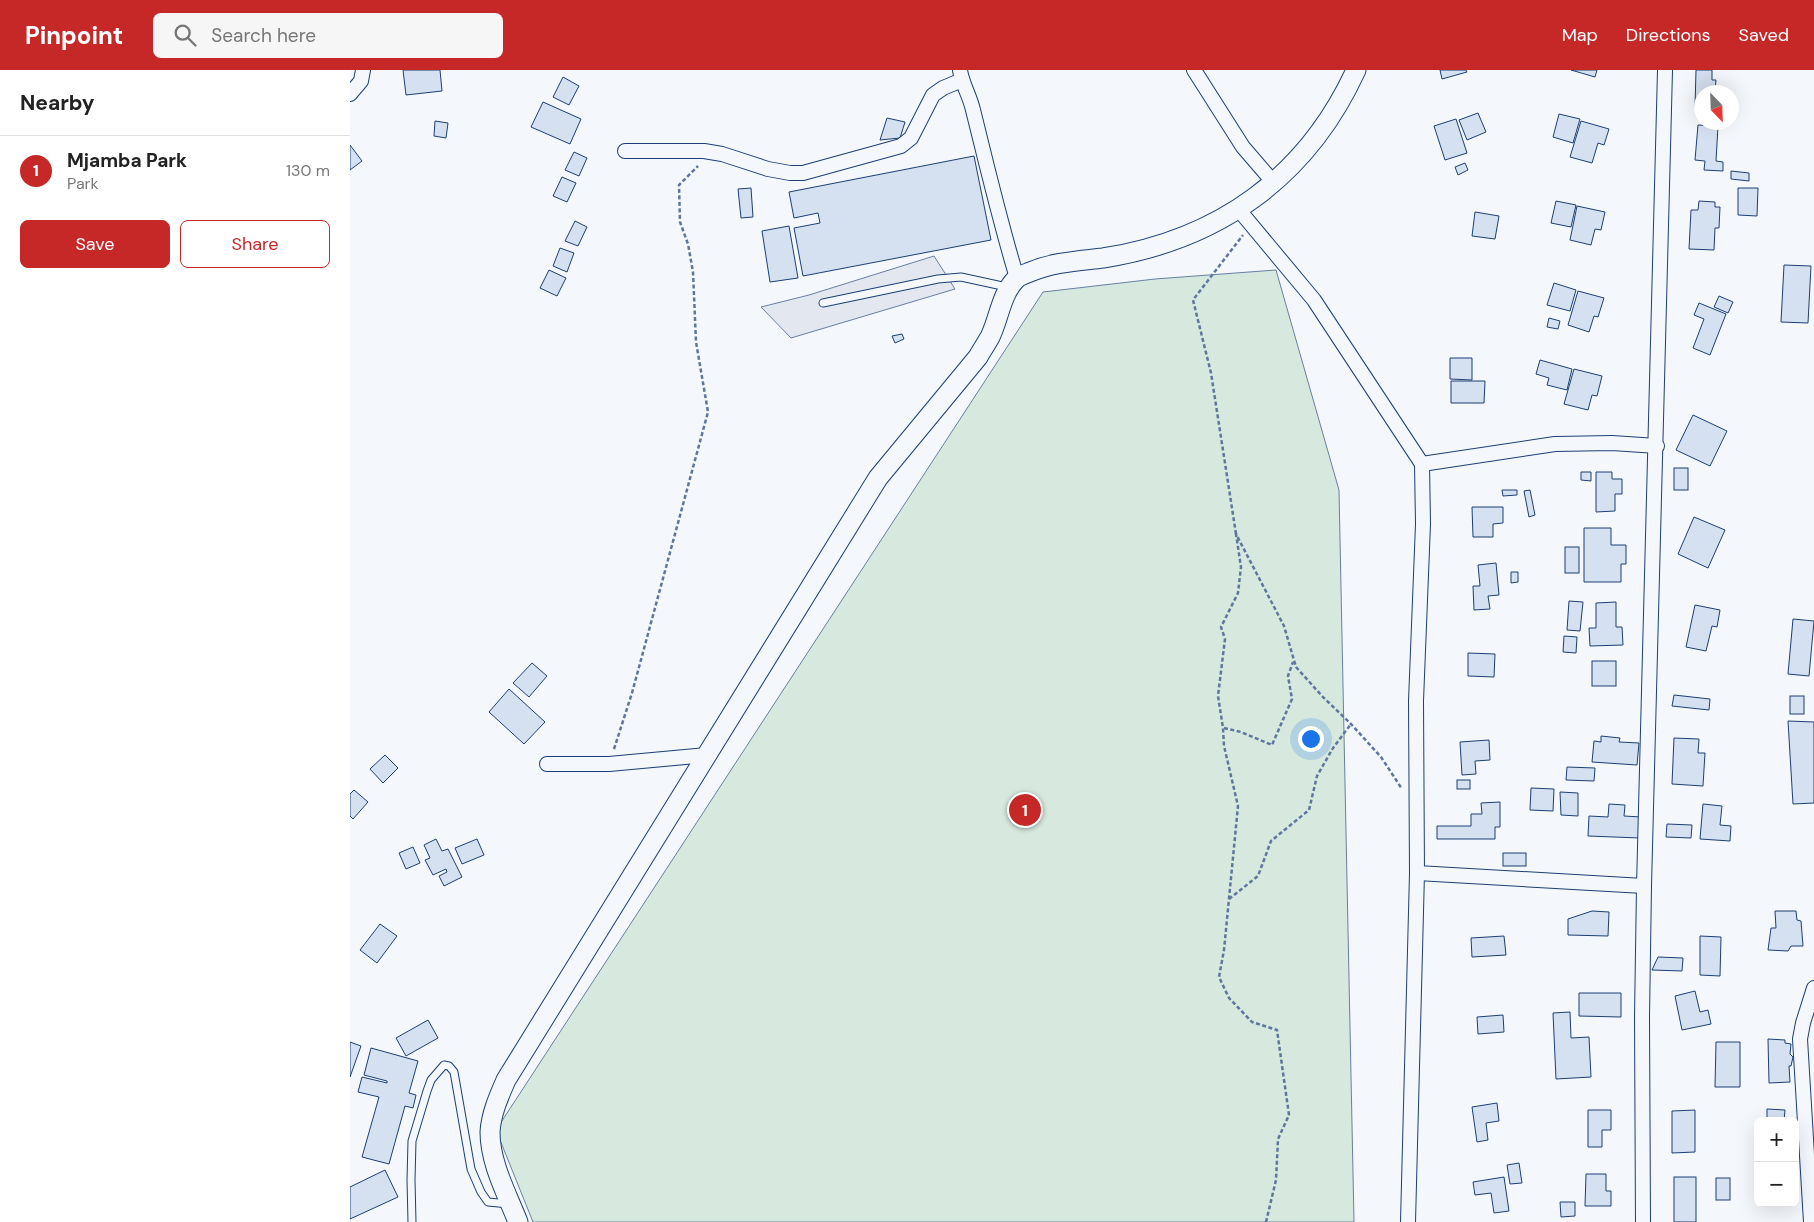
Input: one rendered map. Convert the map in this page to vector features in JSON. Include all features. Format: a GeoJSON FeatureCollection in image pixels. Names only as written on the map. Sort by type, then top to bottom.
{"type":"FeatureCollection","features":[{"type":"Feature","properties":{"kind":"main road"},"geometry":{"type":"LineString","coordinates":[[518,1222],[494,1159],[490,1132],[495,1107],[506,1080],[878,478],[978,357],[990,336],[1013,283],[1042,267],[1064,262],[1104,258],[1148,248],[1206,227],[1238,210],[1274,183],[1296,162],[1321,132],[1336,109],[1356,70]]}},
{"type":"Feature","properties":{"kind":"street"},"geometry":{"type":"LineString","coordinates":[[350,94],[361,81],[363,70]]}},
{"type":"Feature","properties":{"kind":"street"},"geometry":{"type":"LineString","coordinates":[[1194,70],[1243,147],[1274,183]]}},
{"type":"Feature","properties":{"kind":"street"},"geometry":{"type":"LineString","coordinates":[[1643,1222],[1642,1017],[1644,886],[1657,446],[1665,70]]}},
{"type":"Feature","properties":{"kind":"street"},"geometry":{"type":"LineString","coordinates":[[625,151],[704,151],[768,169],[803,173],[901,146],[912,138],[933,95],[961,75],[971,100],[1013,283]]}},
{"type":"Feature","properties":{"kind":"street"},"geometry":{"type":"LineString","coordinates":[[1238,210],[1314,300],[1422,464],[1422,524],[1416,701],[1417,873],[1408,1222]]}},
{"type":"Feature","properties":{"kind":"street"},"geometry":{"type":"LineString","coordinates":[[1422,464],[1555,444],[1612,443],[1657,446]]}},
{"type":"Feature","properties":{"kind":"street"},"geometry":{"type":"LineString","coordinates":[[546,764],[609,764],[706,755]]}},
{"type":"Feature","properties":{"kind":"street"},"geometry":{"type":"LineString","coordinates":[[1417,873],[1644,886]]}},
{"type":"Feature","properties":{"kind":"street"},"geometry":{"type":"LineString","coordinates":[[1811,1222],[1800,1039],[1814,988]]}},
{"type":"Feature","properties":{"kind":"lane"},"geometry":{"type":"LineString","coordinates":[[823,303],[938,278],[961,278],[1013,283]]}},
{"type":"Feature","properties":{"kind":"lane"},"geometry":{"type":"LineString","coordinates":[[412,1222],[412,1141],[429,1086],[439,1070],[444,1066],[449,1066],[454,1072],[471,1169],[480,1192],[488,1202],[511,1204]]}},
{"type":"Feature","properties":{"kind":"path"},"geometry":{"type":"LineString","coordinates":[[609,764],[632,693],[708,412],[696,342],[693,272],[688,244],[680,222],[679,185],[712,153]]}},
{"type":"Feature","properties":{"kind":"path"},"geometry":{"type":"LineString","coordinates":[[1250,224],[1192,300],[1211,373],[1241,567],[1238,593],[1221,627],[1225,639],[1218,696],[1224,728],[1224,746],[1238,806],[1224,950],[1219,976],[1230,998],[1252,1022],[1277,1030],[1289,1115],[1278,1139],[1276,1180],[1266,1222]]}},
{"type":"Feature","properties":{"kind":"path"},"geometry":{"type":"LineString","coordinates":[[1236,534],[1284,626],[1296,667],[1381,758],[1417,811]]}},
{"type":"Feature","properties":{"kind":"path"},"geometry":{"type":"LineString","coordinates":[[1224,728],[1241,732],[1272,744],[1292,699],[1288,676],[1294,660]]}},
{"type":"Feature","properties":{"kind":"path"},"geometry":{"type":"LineString","coordinates":[[1228,900],[1258,876],[1272,841],[1309,810],[1317,776],[1333,748],[1351,724]]}},
{"type":"Feature","properties":{"kind":"shaded area"},"geometry":{"type":"Polygon","coordinates":[[[934,256],[955,289],[791,338],[761,307],[809,295],[934,256]]]}},
{"type":"Feature","properties":{"kind":"shaded area"},"geometry":{"type":"Polygon","coordinates":[[[1276,270],[1339,490],[1354,1222],[533,1222],[496,1130],[1043,292],[1155,279],[1276,270]]]}},
{"type":"Feature","properties":{"kind":"building"},"geometry":{"type":"Polygon","coordinates":[[[403,70],[440,70],[442,91],[406,95],[403,70]]]}},
{"type":"Feature","properties":{"kind":"building"},"geometry":{"type":"Polygon","coordinates":[[[1440,70],[1466,70],[1467,72],[1442,79],[1440,70]]]}},
{"type":"Feature","properties":{"kind":"building"},"geometry":{"type":"Polygon","coordinates":[[[1571,70],[1597,70],[1595,77],[1571,70]]]}},
{"type":"Feature","properties":{"kind":"building"},"geometry":{"type":"Polygon","coordinates":[[[1696,70],[1712,70],[1712,80],[1716,80],[1716,85],[1696,85],[1696,70]]]}},
{"type":"Feature","properties":{"kind":"building"},"geometry":{"type":"Polygon","coordinates":[[[563,77],[579,86],[569,105],[553,97],[563,77]]]}},
{"type":"Feature","properties":{"kind":"building"},"geometry":{"type":"Polygon","coordinates":[[[543,102],[581,119],[570,144],[531,127],[543,102]]]}},
{"type":"Feature","properties":{"kind":"building"},"geometry":{"type":"Polygon","coordinates":[[[1478,113],[1486,132],[1467,140],[1459,120],[1478,113]]]}},
{"type":"Feature","properties":{"kind":"building"},"geometry":{"type":"Polygon","coordinates":[[[1559,114],[1580,119],[1573,143],[1553,137],[1559,114]]]}},
{"type":"Feature","properties":{"kind":"building"},"geometry":{"type":"Polygon","coordinates":[[[887,118],[905,122],[900,138],[880,140],[887,118]]]}},
{"type":"Feature","properties":{"kind":"building"},"geometry":{"type":"Polygon","coordinates":[[[1456,119],[1467,153],[1445,160],[1434,126],[1456,119]]]}},
{"type":"Feature","properties":{"kind":"building"},"geometry":{"type":"Polygon","coordinates":[[[435,121],[448,123],[446,138],[434,136],[435,121]]]}},
{"type":"Feature","properties":{"kind":"building"},"geometry":{"type":"Polygon","coordinates":[[[1581,121],[1609,129],[1604,145],[1598,143],[1592,163],[1570,157],[1581,121]]]}},
{"type":"Feature","properties":{"kind":"building"},"geometry":{"type":"Polygon","coordinates":[[[1698,130],[1718,130],[1716,161],[1723,162],[1723,171],[1704,170],[1705,161],[1695,160],[1698,130]]]}},
{"type":"Feature","properties":{"kind":"building"},"geometry":{"type":"Polygon","coordinates":[[[350,145],[362,161],[350,170],[350,145]]]}},
{"type":"Feature","properties":{"kind":"building"},"geometry":{"type":"Polygon","coordinates":[[[574,152],[587,158],[579,176],[565,170],[574,152]]]}},
{"type":"Feature","properties":{"kind":"building"},"geometry":{"type":"Polygon","coordinates":[[[974,156],[991,240],[803,276],[794,228],[820,223],[818,213],[794,218],[789,192],[974,156]]]}},
{"type":"Feature","properties":{"kind":"building"},"geometry":{"type":"Polygon","coordinates":[[[1465,163],[1468,170],[1458,175],[1455,167],[1465,163]]]}},
{"type":"Feature","properties":{"kind":"building"},"geometry":{"type":"Polygon","coordinates":[[[1731,171],[1749,173],[1749,181],[1731,179],[1731,171]]]}},
{"type":"Feature","properties":{"kind":"building"},"geometry":{"type":"Polygon","coordinates":[[[562,177],[576,183],[567,202],[553,196],[562,177]]]}},
{"type":"Feature","properties":{"kind":"building"},"geometry":{"type":"Polygon","coordinates":[[[751,188],[753,217],[741,218],[738,189],[751,188]]]}},
{"type":"Feature","properties":{"kind":"building"},"geometry":{"type":"Polygon","coordinates":[[[1738,188],[1758,188],[1757,216],[1738,215],[1738,188]]]}},
{"type":"Feature","properties":{"kind":"building"},"geometry":{"type":"Polygon","coordinates":[[[1556,201],[1576,205],[1571,227],[1551,223],[1556,201]]]}},
{"type":"Feature","properties":{"kind":"building"},"geometry":{"type":"Polygon","coordinates":[[[1699,201],[1715,202],[1715,207],[1720,207],[1719,228],[1715,228],[1714,250],[1689,249],[1691,210],[1698,210],[1699,201]]]}},
{"type":"Feature","properties":{"kind":"building"},"geometry":{"type":"Polygon","coordinates":[[[1577,206],[1605,212],[1601,230],[1595,229],[1591,245],[1570,240],[1577,206]]]}},
{"type":"Feature","properties":{"kind":"building"},"geometry":{"type":"Polygon","coordinates":[[[1475,212],[1499,216],[1495,239],[1472,236],[1475,212]]]}},
{"type":"Feature","properties":{"kind":"building"},"geometry":{"type":"Polygon","coordinates":[[[575,221],[587,227],[578,246],[565,241],[575,221]]]}},
{"type":"Feature","properties":{"kind":"building"},"geometry":{"type":"Polygon","coordinates":[[[789,226],[798,278],[770,282],[762,231],[789,226]]]}},
{"type":"Feature","properties":{"kind":"building"},"geometry":{"type":"Polygon","coordinates":[[[560,248],[574,253],[567,272],[553,266],[560,248]]]}},
{"type":"Feature","properties":{"kind":"building"},"geometry":{"type":"Polygon","coordinates":[[[1784,265],[1811,266],[1808,323],[1781,322],[1784,265]]]}},
{"type":"Feature","properties":{"kind":"building"},"geometry":{"type":"Polygon","coordinates":[[[549,270],[566,278],[557,296],[540,288],[549,270]]]}},
{"type":"Feature","properties":{"kind":"building"},"geometry":{"type":"Polygon","coordinates":[[[1554,283],[1576,290],[1570,311],[1547,305],[1554,283]]]}},
{"type":"Feature","properties":{"kind":"building"},"geometry":{"type":"Polygon","coordinates":[[[1578,291],[1604,298],[1598,317],[1594,316],[1589,332],[1568,325],[1578,291]]]}},
{"type":"Feature","properties":{"kind":"building"},"geometry":{"type":"Polygon","coordinates":[[[1719,296],[1733,302],[1728,313],[1714,307],[1719,296]]]}},
{"type":"Feature","properties":{"kind":"building"},"geometry":{"type":"Polygon","coordinates":[[[1699,303],[1726,314],[1710,355],[1693,348],[1704,319],[1694,315],[1699,303]]]}},
{"type":"Feature","properties":{"kind":"building"},"geometry":{"type":"Polygon","coordinates":[[[1549,318],[1560,321],[1558,329],[1547,327],[1549,318]]]}},
{"type":"Feature","properties":{"kind":"building"},"geometry":{"type":"Polygon","coordinates":[[[902,334],[904,339],[895,343],[892,336],[902,334]]]}},
{"type":"Feature","properties":{"kind":"building"},"geometry":{"type":"Polygon","coordinates":[[[1450,358],[1472,358],[1472,380],[1450,379],[1450,358]]]}},
{"type":"Feature","properties":{"kind":"building"},"geometry":{"type":"Polygon","coordinates":[[[1540,360],[1572,369],[1567,390],[1547,385],[1549,378],[1536,374],[1540,360]]]}},
{"type":"Feature","properties":{"kind":"building"},"geometry":{"type":"Polygon","coordinates":[[[1574,369],[1602,376],[1597,396],[1592,395],[1588,410],[1564,404],[1574,369]]]}},
{"type":"Feature","properties":{"kind":"building"},"geometry":{"type":"Polygon","coordinates":[[[1451,381],[1485,381],[1484,403],[1451,403],[1451,381]]]}},
{"type":"Feature","properties":{"kind":"building"},"geometry":{"type":"Polygon","coordinates":[[[1693,415],[1727,431],[1710,466],[1676,450],[1693,415]]]}},
{"type":"Feature","properties":{"kind":"building"},"geometry":{"type":"Polygon","coordinates":[[[1674,468],[1688,468],[1688,490],[1674,490],[1674,468]]]}},
{"type":"Feature","properties":{"kind":"building"},"geometry":{"type":"Polygon","coordinates":[[[1581,472],[1591,472],[1591,481],[1581,480],[1581,472]]]}},
{"type":"Feature","properties":{"kind":"building"},"geometry":{"type":"Polygon","coordinates":[[[1596,472],[1612,472],[1612,479],[1622,479],[1622,494],[1615,494],[1615,511],[1596,512],[1596,472]]]}},
{"type":"Feature","properties":{"kind":"building"},"geometry":{"type":"Polygon","coordinates":[[[1502,490],[1517,490],[1517,495],[1503,496],[1502,490]]]}},
{"type":"Feature","properties":{"kind":"building"},"geometry":{"type":"Polygon","coordinates":[[[1530,490],[1535,515],[1529,517],[1524,491],[1530,490]]]}},
{"type":"Feature","properties":{"kind":"building"},"geometry":{"type":"Polygon","coordinates":[[[1472,507],[1503,507],[1503,523],[1493,524],[1493,537],[1473,537],[1472,507]]]}},
{"type":"Feature","properties":{"kind":"building"},"geometry":{"type":"Polygon","coordinates":[[[1694,517],[1725,530],[1708,568],[1678,554],[1694,517]]]}},
{"type":"Feature","properties":{"kind":"building"},"geometry":{"type":"Polygon","coordinates":[[[1584,528],[1611,528],[1611,545],[1626,545],[1626,564],[1621,564],[1621,582],[1584,582],[1584,528]]]}},
{"type":"Feature","properties":{"kind":"building"},"geometry":{"type":"Polygon","coordinates":[[[1565,547],[1579,547],[1579,573],[1565,573],[1565,547]]]}},
{"type":"Feature","properties":{"kind":"building"},"geometry":{"type":"Polygon","coordinates":[[[1496,563],[1499,595],[1488,596],[1490,609],[1474,610],[1473,586],[1480,586],[1478,565],[1496,563]]]}},
{"type":"Feature","properties":{"kind":"building"},"geometry":{"type":"Polygon","coordinates":[[[1511,572],[1518,572],[1518,582],[1511,583],[1511,572]]]}},
{"type":"Feature","properties":{"kind":"building"},"geometry":{"type":"Polygon","coordinates":[[[1569,601],[1583,602],[1580,631],[1567,630],[1569,601]]]}},
{"type":"Feature","properties":{"kind":"building"},"geometry":{"type":"Polygon","coordinates":[[[1616,602],[1616,627],[1622,627],[1623,645],[1590,646],[1589,628],[1596,628],[1596,603],[1616,602]]]}},
{"type":"Feature","properties":{"kind":"building"},"geometry":{"type":"Polygon","coordinates":[[[1695,605],[1720,610],[1717,627],[1712,626],[1706,651],[1686,647],[1695,605]]]}},
{"type":"Feature","properties":{"kind":"building"},"geometry":{"type":"Polygon","coordinates":[[[1793,619],[1814,621],[1809,676],[1788,674],[1793,619]]]}},
{"type":"Feature","properties":{"kind":"building"},"geometry":{"type":"Polygon","coordinates":[[[1564,636],[1577,637],[1576,653],[1563,652],[1564,636]]]}},
{"type":"Feature","properties":{"kind":"building"},"geometry":{"type":"Polygon","coordinates":[[[1468,653],[1495,654],[1494,677],[1468,676],[1468,653]]]}},
{"type":"Feature","properties":{"kind":"building"},"geometry":{"type":"Polygon","coordinates":[[[1592,661],[1616,661],[1616,686],[1592,686],[1592,661]]]}},
{"type":"Feature","properties":{"kind":"building"},"geometry":{"type":"Polygon","coordinates":[[[532,663],[547,676],[529,697],[513,683],[532,663]]]}},
{"type":"Feature","properties":{"kind":"building"},"geometry":{"type":"Polygon","coordinates":[[[509,689],[545,722],[524,744],[489,712],[509,689]]]}},
{"type":"Feature","properties":{"kind":"building"},"geometry":{"type":"Polygon","coordinates":[[[1674,695],[1710,699],[1709,710],[1672,706],[1674,695]]]}},
{"type":"Feature","properties":{"kind":"building"},"geometry":{"type":"Polygon","coordinates":[[[1790,696],[1804,696],[1804,714],[1790,714],[1790,696]]]}},
{"type":"Feature","properties":{"kind":"building"},"geometry":{"type":"Polygon","coordinates":[[[1788,721],[1814,722],[1814,803],[1793,804],[1788,721]]]}},
{"type":"Feature","properties":{"kind":"building"},"geometry":{"type":"Polygon","coordinates":[[[1601,736],[1620,738],[1619,742],[1639,743],[1637,765],[1592,762],[1594,741],[1601,742],[1601,736]]]}},
{"type":"Feature","properties":{"kind":"building"},"geometry":{"type":"Polygon","coordinates":[[[1674,738],[1699,739],[1698,753],[1705,753],[1703,786],[1672,784],[1674,738]]]}},
{"type":"Feature","properties":{"kind":"building"},"geometry":{"type":"Polygon","coordinates":[[[1489,740],[1490,760],[1475,761],[1476,774],[1462,775],[1460,742],[1489,740]]]}},
{"type":"Feature","properties":{"kind":"building"},"geometry":{"type":"Polygon","coordinates":[[[385,755],[398,768],[383,783],[370,769],[385,755]]]}},
{"type":"Feature","properties":{"kind":"building"},"geometry":{"type":"Polygon","coordinates":[[[1567,767],[1595,768],[1594,781],[1566,780],[1567,767]]]}},
{"type":"Feature","properties":{"kind":"building"},"geometry":{"type":"Polygon","coordinates":[[[1457,780],[1470,780],[1470,789],[1457,789],[1457,780]]]}},
{"type":"Feature","properties":{"kind":"building"},"geometry":{"type":"Polygon","coordinates":[[[1531,788],[1554,789],[1553,811],[1530,810],[1531,788]]]}},
{"type":"Feature","properties":{"kind":"building"},"geometry":{"type":"Polygon","coordinates":[[[354,790],[368,802],[353,819],[350,816],[350,794],[354,790]]]}},
{"type":"Feature","properties":{"kind":"building"},"geometry":{"type":"Polygon","coordinates":[[[1560,792],[1578,793],[1578,816],[1561,815],[1560,792]]]}},
{"type":"Feature","properties":{"kind":"building"},"geometry":{"type":"Polygon","coordinates":[[[1500,802],[1500,827],[1495,827],[1495,839],[1437,839],[1437,826],[1471,826],[1471,814],[1482,814],[1481,803],[1500,802]]]}},
{"type":"Feature","properties":{"kind":"building"},"geometry":{"type":"Polygon","coordinates":[[[1609,804],[1625,805],[1624,816],[1641,817],[1640,838],[1588,836],[1589,816],[1608,817],[1609,804]]]}},
{"type":"Feature","properties":{"kind":"building"},"geometry":{"type":"Polygon","coordinates":[[[1703,804],[1722,806],[1720,825],[1731,826],[1730,841],[1700,839],[1703,804]]]}},
{"type":"Feature","properties":{"kind":"building"},"geometry":{"type":"Polygon","coordinates":[[[1667,824],[1692,825],[1691,838],[1666,837],[1667,824]]]}},
{"type":"Feature","properties":{"kind":"building"},"geometry":{"type":"Polygon","coordinates":[[[436,839],[442,851],[448,849],[462,877],[444,886],[439,876],[447,872],[446,869],[433,875],[425,860],[430,858],[424,845],[436,839]]]}},
{"type":"Feature","properties":{"kind":"building"},"geometry":{"type":"Polygon","coordinates":[[[477,839],[484,855],[462,864],[455,848],[477,839]]]}},
{"type":"Feature","properties":{"kind":"building"},"geometry":{"type":"Polygon","coordinates":[[[413,847],[420,863],[406,869],[399,853],[413,847]]]}},
{"type":"Feature","properties":{"kind":"building"},"geometry":{"type":"Polygon","coordinates":[[[1503,853],[1526,853],[1526,866],[1503,866],[1503,853]]]}},
{"type":"Feature","properties":{"kind":"building"},"geometry":{"type":"Polygon","coordinates":[[[1592,911],[1609,912],[1608,936],[1568,935],[1568,919],[1592,911]]]}},
{"type":"Feature","properties":{"kind":"building"},"geometry":{"type":"Polygon","coordinates":[[[1775,911],[1796,911],[1797,920],[1801,921],[1803,946],[1791,946],[1788,951],[1768,950],[1771,928],[1776,928],[1775,911]]]}},
{"type":"Feature","properties":{"kind":"building"},"geometry":{"type":"Polygon","coordinates":[[[380,924],[397,936],[377,963],[360,950],[380,924]]]}},
{"type":"Feature","properties":{"kind":"building"},"geometry":{"type":"Polygon","coordinates":[[[1504,936],[1506,955],[1472,957],[1471,938],[1504,936]]]}},
{"type":"Feature","properties":{"kind":"building"},"geometry":{"type":"Polygon","coordinates":[[[1700,936],[1721,937],[1720,976],[1700,975],[1700,936]]]}},
{"type":"Feature","properties":{"kind":"building"},"geometry":{"type":"Polygon","coordinates":[[[1658,957],[1683,958],[1682,971],[1652,970],[1658,957]]]}},
{"type":"Feature","properties":{"kind":"building"},"geometry":{"type":"Polygon","coordinates":[[[1695,991],[1700,1012],[1708,1010],[1711,1024],[1682,1030],[1675,996],[1695,991]]]}},
{"type":"Feature","properties":{"kind":"building"},"geometry":{"type":"Polygon","coordinates":[[[1579,993],[1621,993],[1621,1017],[1579,1016],[1579,993]]]}},
{"type":"Feature","properties":{"kind":"building"},"geometry":{"type":"Polygon","coordinates":[[[1570,1012],[1571,1038],[1589,1037],[1591,1077],[1556,1079],[1553,1013],[1570,1012]]]}},
{"type":"Feature","properties":{"kind":"building"},"geometry":{"type":"Polygon","coordinates":[[[1503,1015],[1504,1032],[1478,1034],[1477,1017],[1503,1015]]]}},
{"type":"Feature","properties":{"kind":"building"},"geometry":{"type":"Polygon","coordinates":[[[428,1020],[438,1038],[406,1056],[396,1038],[428,1020]]]}},
{"type":"Feature","properties":{"kind":"building"},"geometry":{"type":"Polygon","coordinates":[[[1768,1039],[1785,1040],[1785,1043],[1791,1044],[1790,1054],[1793,1057],[1791,1066],[1789,1066],[1790,1082],[1769,1083],[1768,1039]]]}},
{"type":"Feature","properties":{"kind":"building"},"geometry":{"type":"Polygon","coordinates":[[[350,1042],[361,1046],[350,1077],[350,1042]]]}},
{"type":"Feature","properties":{"kind":"building"},"geometry":{"type":"Polygon","coordinates":[[[1716,1042],[1740,1042],[1740,1087],[1715,1087],[1716,1042]]]}},
{"type":"Feature","properties":{"kind":"building"},"geometry":{"type":"Polygon","coordinates":[[[371,1048],[418,1061],[409,1093],[416,1095],[413,1108],[405,1106],[389,1164],[362,1157],[379,1097],[358,1092],[362,1077],[387,1083],[387,1081],[364,1075],[371,1048]]]}},
{"type":"Feature","properties":{"kind":"building"},"geometry":{"type":"Polygon","coordinates":[[[1497,1103],[1499,1121],[1486,1123],[1488,1140],[1477,1142],[1472,1107],[1497,1103]]]}},
{"type":"Feature","properties":{"kind":"building"},"geometry":{"type":"Polygon","coordinates":[[[1767,1109],[1785,1110],[1784,1117],[1767,1117],[1767,1109]]]}},
{"type":"Feature","properties":{"kind":"building"},"geometry":{"type":"Polygon","coordinates":[[[1588,1110],[1611,1110],[1611,1130],[1602,1130],[1602,1147],[1588,1147],[1588,1110]]]}},
{"type":"Feature","properties":{"kind":"building"},"geometry":{"type":"Polygon","coordinates":[[[1695,1110],[1695,1152],[1672,1153],[1672,1111],[1695,1110]]]}},
{"type":"Feature","properties":{"kind":"building"},"geometry":{"type":"Polygon","coordinates":[[[1519,1163],[1522,1183],[1510,1184],[1507,1165],[1519,1163]]]}},
{"type":"Feature","properties":{"kind":"building"},"geometry":{"type":"Polygon","coordinates":[[[385,1170],[398,1197],[350,1219],[350,1187],[385,1170]]]}},
{"type":"Feature","properties":{"kind":"building"},"geometry":{"type":"Polygon","coordinates":[[[1586,1174],[1606,1174],[1606,1191],[1611,1191],[1611,1206],[1585,1206],[1586,1174]]]}},
{"type":"Feature","properties":{"kind":"building"},"geometry":{"type":"Polygon","coordinates":[[[1504,1177],[1509,1211],[1494,1213],[1491,1193],[1475,1195],[1473,1182],[1504,1177]]]}},
{"type":"Feature","properties":{"kind":"building"},"geometry":{"type":"Polygon","coordinates":[[[1674,1177],[1696,1177],[1696,1222],[1674,1222],[1674,1177]]]}},
{"type":"Feature","properties":{"kind":"building"},"geometry":{"type":"Polygon","coordinates":[[[1716,1178],[1730,1178],[1730,1200],[1716,1200],[1716,1178]]]}},
{"type":"Feature","properties":{"kind":"building"},"geometry":{"type":"Polygon","coordinates":[[[1560,1202],[1575,1202],[1575,1216],[1561,1217],[1560,1202]]]}},
{"type":"Feature","properties":{"kind":"place","name":"Mjamba Park"},"geometry":{"type":"Point","coordinates":[1025,810]}}]}
